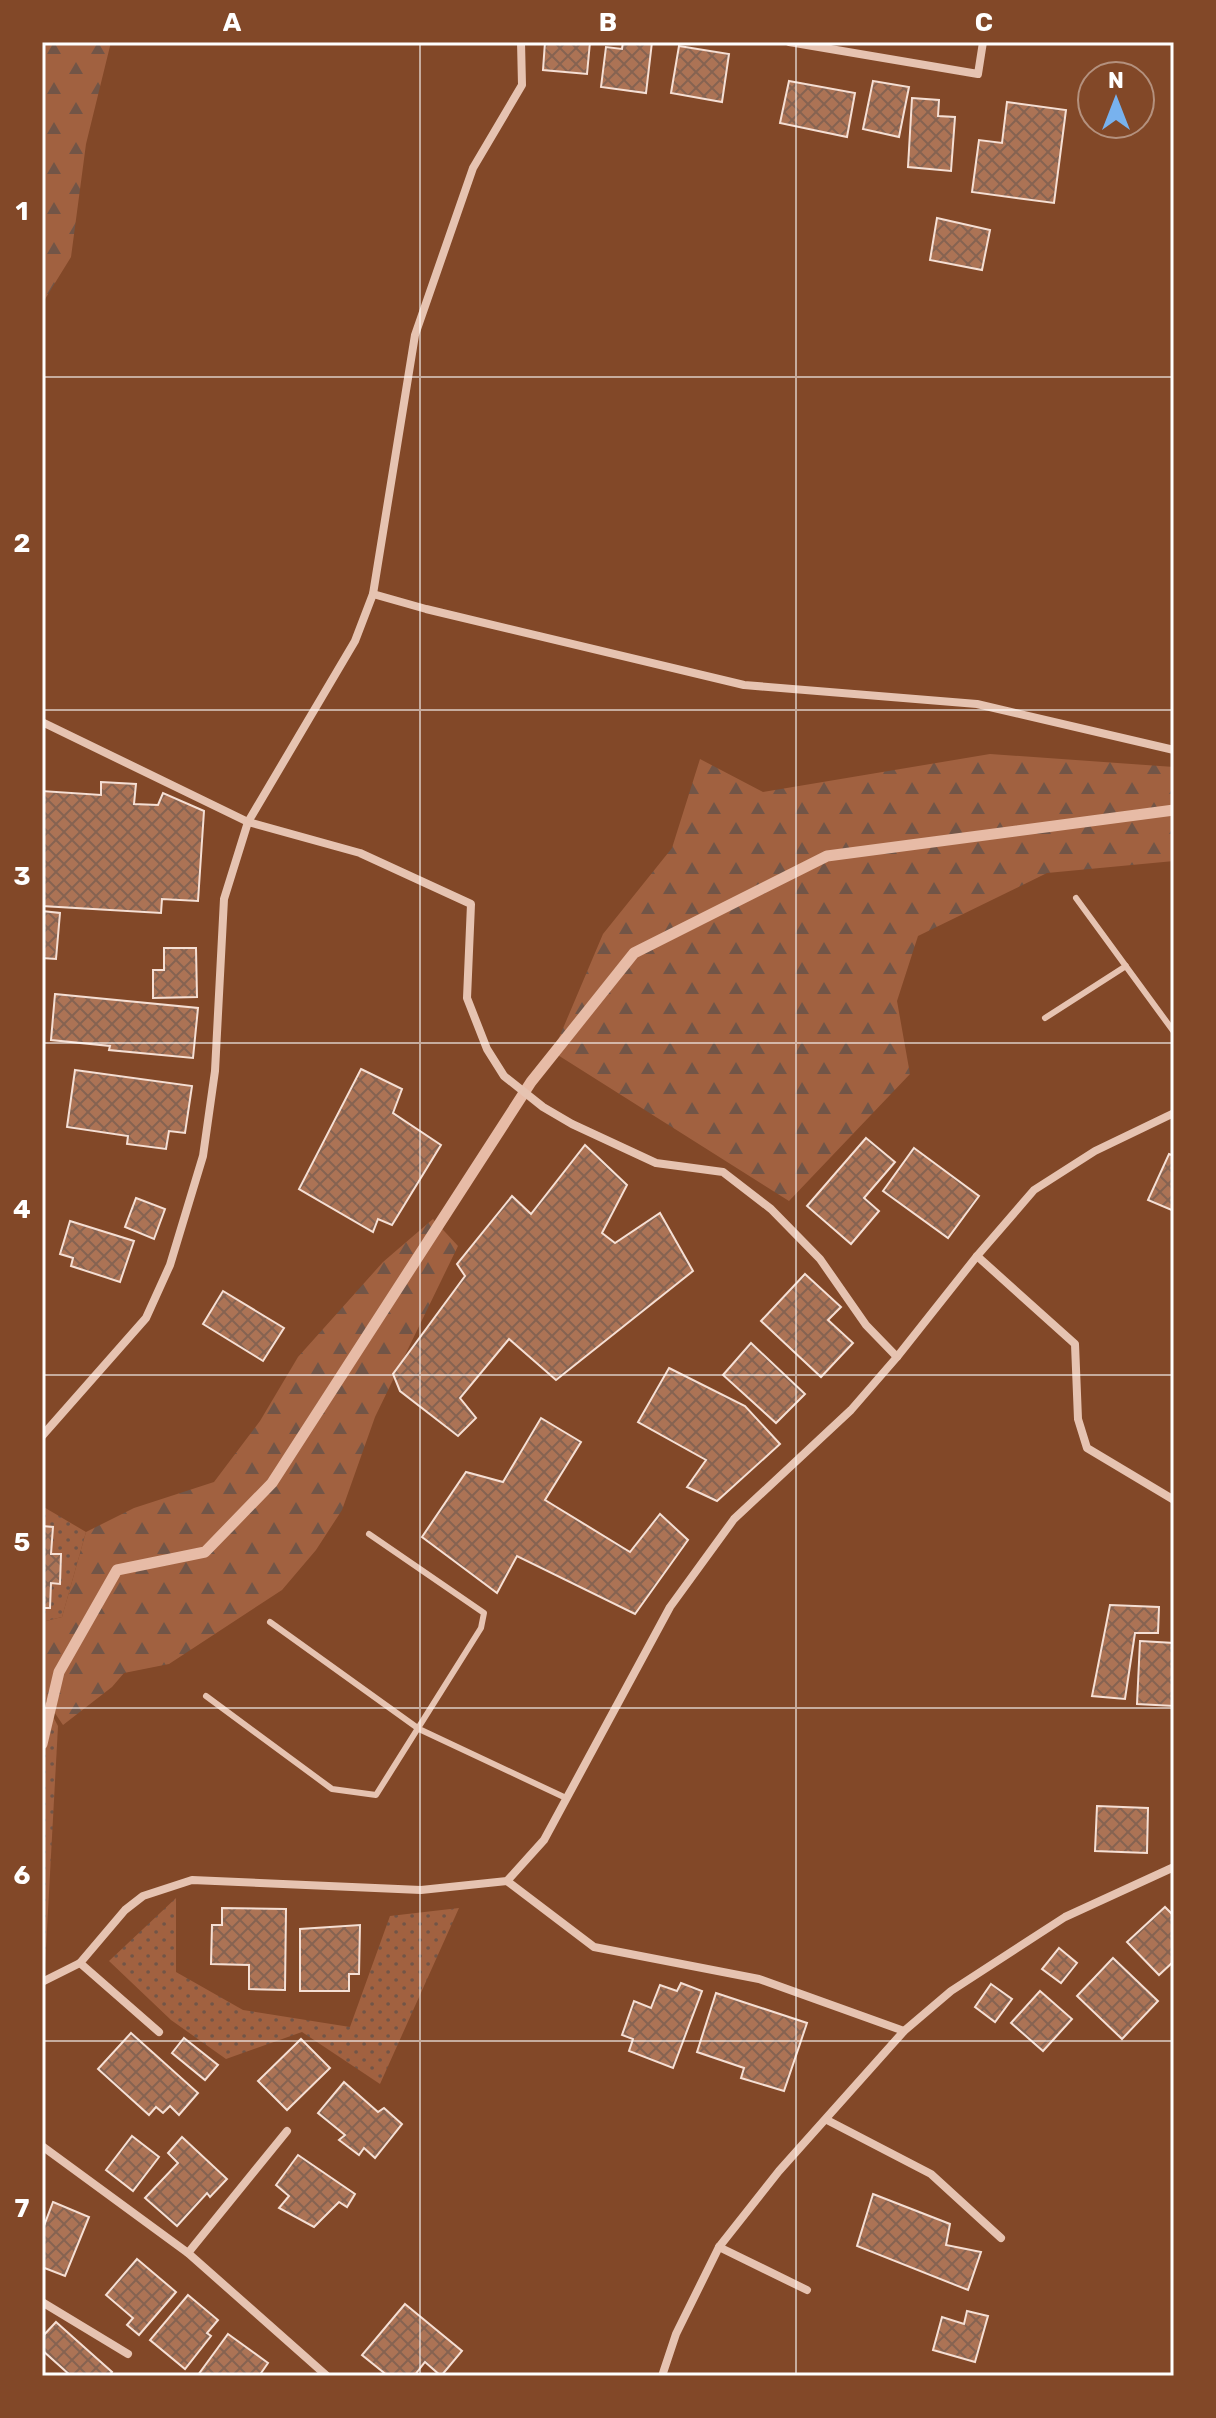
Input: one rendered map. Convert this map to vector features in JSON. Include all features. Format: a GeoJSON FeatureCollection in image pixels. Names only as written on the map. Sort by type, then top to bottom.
{"type":"FeatureCollection","features":[{"type":"Feature","properties":{"kind":"street"},"geometry":{"type":"LineString","coordinates":[[42,1436],[146,1318],[170,1265],[203,1156],[215,1071],[224,899],[248,822],[355,641],[373,594],[415,335],[473,168],[522,85],[521,42]]}},
{"type":"Feature","properties":{"kind":"street"},"geometry":{"type":"LineString","coordinates":[[789,42],[978,74],[983,42]]}},
{"type":"Feature","properties":{"kind":"street"},"geometry":{"type":"LineString","coordinates":[[373,594],[744,685],[977,704],[1174,750]]}},
{"type":"Feature","properties":{"kind":"street"},"geometry":{"type":"LineString","coordinates":[[42,722],[248,822],[360,853],[471,904],[467,998],[487,1049],[504,1076],[543,1107],[572,1124],[656,1163],[723,1172],[771,1209],[820,1259],[866,1325],[897,1357]]}},
{"type":"Feature","properties":{"kind":"street"},"geometry":{"type":"LineString","coordinates":[[47,1981],[80,1963],[125,1910],[143,1896],[192,1880],[421,1890],[507,1881],[544,1840],[670,1607],[734,1519],[851,1410],[1034,1190],[1095,1151],[1174,1113]]}},
{"type":"Feature","properties":{"kind":"street"},"geometry":{"type":"LineString","coordinates":[[977,1256],[1075,1344],[1078,1419],[1087,1448],[1174,1500]]}},
{"type":"Feature","properties":{"kind":"street"},"geometry":{"type":"LineString","coordinates":[[662,2376],[676,2334],[719,2247],[779,2171],[904,2031],[951,1991],[1065,1917],[1174,1867]]}},
{"type":"Feature","properties":{"kind":"street"},"geometry":{"type":"LineString","coordinates":[[507,1881],[594,1947],[759,1979],[904,2031]]}},
{"type":"Feature","properties":{"kind":"street"},"geometry":{"type":"LineString","coordinates":[[80,1963],[159,2032]]}},
{"type":"Feature","properties":{"kind":"street"},"geometry":{"type":"LineString","coordinates":[[827,2120],[931,2174],[1001,2238]]}},
{"type":"Feature","properties":{"kind":"street"},"geometry":{"type":"LineString","coordinates":[[188,2253],[287,2131]]}},
{"type":"Feature","properties":{"kind":"street"},"geometry":{"type":"LineString","coordinates":[[42,2146],[188,2253],[327,2376]]}},
{"type":"Feature","properties":{"kind":"street"},"geometry":{"type":"LineString","coordinates":[[719,2247],[807,2290]]}},
{"type":"Feature","properties":{"kind":"street"},"geometry":{"type":"LineString","coordinates":[[42,2302],[128,2354]]}},
{"type":"Feature","properties":{"kind":"lane"},"geometry":{"type":"LineString","coordinates":[[1076,898],[1174,1032]]}},
{"type":"Feature","properties":{"kind":"lane"},"geometry":{"type":"LineString","coordinates":[[1045,1018],[1126,966]]}},
{"type":"Feature","properties":{"kind":"lane"},"geometry":{"type":"LineString","coordinates":[[206,1696],[332,1789],[376,1795],[481,1628],[484,1613],[369,1534]]}},
{"type":"Feature","properties":{"kind":"lane"},"geometry":{"type":"LineString","coordinates":[[270,1622],[419,1729],[566,1798]]}},
{"type":"Feature","properties":{"kind":"green space"},"geometry":{"type":"Polygon","coordinates":[[[42,42],[111,42],[86,144],[71,257],[42,304],[42,42]]]}},
{"type":"Feature","properties":{"kind":"green space"},"geometry":{"type":"Polygon","coordinates":[[[990,754],[1174,767],[1174,861],[1047,873],[918,936],[897,1001],[910,1074],[789,1201],[553,1052],[603,934],[672,848],[700,759],[763,792],[990,754]]]}},
{"type":"Feature","properties":{"kind":"green space"},"geometry":{"type":"Polygon","coordinates":[[[433,1219],[458,1246],[375,1417],[342,1510],[316,1550],[282,1590],[169,1664],[124,1673],[112,1687],[63,1725],[42,1694],[42,1622],[62,1617],[86,1532],[134,1508],[214,1482],[260,1421],[298,1357],[383,1262],[433,1219]]]}},
{"type":"Feature","properties":{"kind":"green space"},"geometry":{"type":"Polygon","coordinates":[[[42,1506],[86,1532],[62,1617],[42,1622],[42,1506]]]}},
{"type":"Feature","properties":{"kind":"green space"},"geometry":{"type":"Polygon","coordinates":[[[42,1696],[58,1726],[45,1966],[42,1967],[42,1696]]]}},
{"type":"Feature","properties":{"kind":"green space"},"geometry":{"type":"Polygon","coordinates":[[[176,1898],[176,1972],[243,2010],[350,2027],[390,1916],[459,1908],[380,2084],[302,2032],[226,2059],[171,2020],[109,1961],[176,1898]]]}},
{"type":"Feature","properties":{"kind":"building"},"geometry":{"type":"Polygon","coordinates":[[[545,42],[590,42],[587,74],[543,70],[545,42]]]}},
{"type":"Feature","properties":{"kind":"building"},"geometry":{"type":"Polygon","coordinates":[[[623,42],[652,42],[646,93],[601,87],[606,47],[622,49],[623,42]]]}},
{"type":"Feature","properties":{"kind":"building"},"geometry":{"type":"Polygon","coordinates":[[[679,46],[729,54],[722,102],[671,93],[679,46]]]}},
{"type":"Feature","properties":{"kind":"building"},"geometry":{"type":"Polygon","coordinates":[[[789,81],[855,93],[847,137],[780,123],[789,81]]]}},
{"type":"Feature","properties":{"kind":"building"},"geometry":{"type":"Polygon","coordinates":[[[873,81],[909,87],[899,137],[863,129],[873,81]]]}},
{"type":"Feature","properties":{"kind":"building"},"geometry":{"type":"Polygon","coordinates":[[[912,98],[939,100],[938,116],[955,117],[951,171],[908,167],[912,98]]]}},
{"type":"Feature","properties":{"kind":"building"},"geometry":{"type":"Polygon","coordinates":[[[1007,102],[1066,110],[1054,203],[972,192],[979,140],[1002,143],[1007,102]]]}},
{"type":"Feature","properties":{"kind":"building"},"geometry":{"type":"Polygon","coordinates":[[[937,218],[990,230],[982,270],[930,260],[937,218]]]}},
{"type":"Feature","properties":{"kind":"building"},"geometry":{"type":"Polygon","coordinates":[[[101,782],[136,784],[134,804],[158,805],[163,793],[204,811],[198,901],[162,899],[161,913],[42,906],[42,791],[101,795],[101,782]]]}},
{"type":"Feature","properties":{"kind":"building"},"geometry":{"type":"Polygon","coordinates":[[[42,911],[60,913],[56,959],[42,958],[42,911]]]}},
{"type":"Feature","properties":{"kind":"building"},"geometry":{"type":"Polygon","coordinates":[[[164,948],[196,948],[197,997],[153,998],[153,970],[164,970],[164,948]]]}},
{"type":"Feature","properties":{"kind":"building"},"geometry":{"type":"Polygon","coordinates":[[[55,994],[198,1008],[193,1058],[109,1050],[110,1046],[51,1040],[55,994]]]}},
{"type":"Feature","properties":{"kind":"building"},"geometry":{"type":"Polygon","coordinates":[[[361,1069],[402,1089],[393,1113],[441,1145],[392,1225],[378,1219],[373,1232],[299,1189],[361,1069]]]}},
{"type":"Feature","properties":{"kind":"building"},"geometry":{"type":"Polygon","coordinates":[[[75,1070],[192,1086],[185,1133],[169,1131],[166,1149],[127,1144],[128,1136],[67,1127],[75,1070]]]}},
{"type":"Feature","properties":{"kind":"building"},"geometry":{"type":"Polygon","coordinates":[[[866,1138],[895,1162],[864,1198],[879,1211],[851,1244],[807,1206],[866,1138]]]}},
{"type":"Feature","properties":{"kind":"building"},"geometry":{"type":"Polygon","coordinates":[[[585,1145],[627,1185],[602,1233],[615,1243],[660,1213],[693,1271],[556,1380],[509,1339],[460,1398],[476,1418],[458,1436],[400,1391],[393,1374],[465,1276],[457,1264],[512,1196],[531,1214],[585,1145]]]}},
{"type":"Feature","properties":{"kind":"building"},"geometry":{"type":"Polygon","coordinates":[[[914,1148],[979,1196],[948,1238],[883,1191],[914,1148]]]}},
{"type":"Feature","properties":{"kind":"building"},"geometry":{"type":"Polygon","coordinates":[[[1169,1154],[1174,1156],[1174,1211],[1148,1200],[1169,1154]]]}},
{"type":"Feature","properties":{"kind":"building"},"geometry":{"type":"Polygon","coordinates":[[[136,1198],[165,1209],[154,1239],[125,1227],[136,1198]]]}},
{"type":"Feature","properties":{"kind":"building"},"geometry":{"type":"Polygon","coordinates":[[[70,1221],[134,1241],[120,1282],[71,1266],[73,1258],[60,1254],[70,1221]]]}},
{"type":"Feature","properties":{"kind":"building"},"geometry":{"type":"Polygon","coordinates":[[[805,1274],[841,1307],[828,1320],[853,1343],[821,1377],[761,1321],[805,1274]]]}},
{"type":"Feature","properties":{"kind":"building"},"geometry":{"type":"Polygon","coordinates":[[[223,1291],[284,1328],[263,1361],[203,1324],[223,1291]]]}},
{"type":"Feature","properties":{"kind":"building"},"geometry":{"type":"Polygon","coordinates":[[[751,1343],[805,1394],[776,1423],[723,1375],[751,1343]]]}},
{"type":"Feature","properties":{"kind":"building"},"geometry":{"type":"Polygon","coordinates":[[[669,1368],[745,1406],[780,1444],[717,1501],[687,1487],[706,1460],[638,1422],[669,1368]]]}},
{"type":"Feature","properties":{"kind":"building"},"geometry":{"type":"Polygon","coordinates":[[[541,1418],[581,1442],[545,1500],[630,1552],[660,1514],[688,1540],[635,1614],[517,1556],[497,1593],[422,1537],[466,1472],[503,1482],[541,1418]]]}},
{"type":"Feature","properties":{"kind":"building"},"geometry":{"type":"Polygon","coordinates":[[[42,1526],[53,1527],[51,1554],[61,1554],[60,1584],[51,1583],[50,1608],[42,1608],[42,1526]]]}},
{"type":"Feature","properties":{"kind":"building"},"geometry":{"type":"Polygon","coordinates":[[[1110,1605],[1159,1607],[1158,1633],[1135,1633],[1125,1699],[1092,1696],[1110,1605]]]}},
{"type":"Feature","properties":{"kind":"building"},"geometry":{"type":"Polygon","coordinates":[[[1140,1641],[1174,1643],[1174,1706],[1137,1704],[1140,1641]]]}},
{"type":"Feature","properties":{"kind":"building"},"geometry":{"type":"Polygon","coordinates":[[[1097,1806],[1148,1808],[1147,1853],[1095,1851],[1097,1806]]]}},
{"type":"Feature","properties":{"kind":"building"},"geometry":{"type":"Polygon","coordinates":[[[1165,1907],[1174,1916],[1174,1961],[1159,1975],[1127,1942],[1165,1907]]]}},
{"type":"Feature","properties":{"kind":"building"},"geometry":{"type":"Polygon","coordinates":[[[222,1908],[286,1909],[285,1990],[249,1989],[249,1965],[211,1964],[212,1925],[222,1925],[222,1908]]]}},
{"type":"Feature","properties":{"kind":"building"},"geometry":{"type":"Polygon","coordinates":[[[360,1925],[359,1974],[349,1974],[349,1991],[300,1991],[300,1929],[360,1925]]]}},
{"type":"Feature","properties":{"kind":"building"},"geometry":{"type":"Polygon","coordinates":[[[1059,1948],[1077,1963],[1061,1983],[1042,1969],[1059,1948]]]}},
{"type":"Feature","properties":{"kind":"building"},"geometry":{"type":"Polygon","coordinates":[[[1113,1958],[1158,2001],[1122,2039],[1077,1996],[1113,1958]]]}},
{"type":"Feature","properties":{"kind":"building"},"geometry":{"type":"Polygon","coordinates":[[[681,1983],[702,1991],[673,2068],[629,2051],[633,2039],[622,2035],[634,2001],[651,2008],[660,1985],[677,1991],[681,1983]]]}},
{"type":"Feature","properties":{"kind":"building"},"geometry":{"type":"Polygon","coordinates":[[[991,1984],[1012,1999],[995,2022],[975,2007],[991,1984]]]}},
{"type":"Feature","properties":{"kind":"building"},"geometry":{"type":"Polygon","coordinates":[[[1040,1991],[1072,2019],[1043,2051],[1011,2023],[1040,1991]]]}},
{"type":"Feature","properties":{"kind":"building"},"geometry":{"type":"Polygon","coordinates":[[[716,1993],[807,2023],[784,2091],[741,2078],[744,2068],[697,2052],[716,1993]]]}},
{"type":"Feature","properties":{"kind":"building"},"geometry":{"type":"Polygon","coordinates":[[[131,2033],[198,2093],[179,2115],[170,2106],[163,2113],[156,2107],[149,2115],[98,2069],[131,2033]]]}},
{"type":"Feature","properties":{"kind":"building"},"geometry":{"type":"Polygon","coordinates":[[[184,2038],[218,2065],[205,2080],[172,2053],[184,2038]]]}},
{"type":"Feature","properties":{"kind":"building"},"geometry":{"type":"Polygon","coordinates":[[[301,2039],[330,2068],[287,2110],[258,2081],[301,2039]]]}},
{"type":"Feature","properties":{"kind":"building"},"geometry":{"type":"Polygon","coordinates":[[[344,2082],[378,2112],[384,2108],[402,2124],[375,2158],[364,2148],[359,2155],[339,2140],[345,2135],[318,2113],[344,2082]]]}},
{"type":"Feature","properties":{"kind":"building"},"geometry":{"type":"Polygon","coordinates":[[[132,2136],[159,2157],[133,2191],[106,2170],[132,2136]]]}},
{"type":"Feature","properties":{"kind":"building"},"geometry":{"type":"Polygon","coordinates":[[[182,2137],[227,2179],[210,2197],[207,2193],[177,2226],[145,2198],[178,2163],[168,2153],[182,2137]]]}},
{"type":"Feature","properties":{"kind":"building"},"geometry":{"type":"Polygon","coordinates":[[[298,2155],[355,2194],[347,2207],[339,2202],[314,2227],[279,2208],[289,2196],[276,2185],[298,2155]]]}},
{"type":"Feature","properties":{"kind":"building"},"geometry":{"type":"Polygon","coordinates":[[[873,2194],[950,2224],[946,2245],[981,2252],[968,2290],[857,2246],[873,2194]]]}},
{"type":"Feature","properties":{"kind":"building"},"geometry":{"type":"Polygon","coordinates":[[[53,2202],[89,2217],[65,2276],[42,2267],[42,2231],[53,2202]]]}},
{"type":"Feature","properties":{"kind":"building"},"geometry":{"type":"Polygon","coordinates":[[[137,2259],[176,2292],[139,2335],[127,2325],[133,2318],[106,2295],[137,2259]]]}},
{"type":"Feature","properties":{"kind":"building"},"geometry":{"type":"Polygon","coordinates":[[[188,2295],[218,2320],[207,2333],[211,2336],[185,2369],[150,2340],[188,2295]]]}},
{"type":"Feature","properties":{"kind":"building"},"geometry":{"type":"Polygon","coordinates":[[[405,2304],[462,2351],[441,2376],[425,2362],[414,2376],[388,2376],[362,2355],[405,2304]]]}},
{"type":"Feature","properties":{"kind":"building"},"geometry":{"type":"Polygon","coordinates":[[[967,2311],[988,2316],[975,2362],[933,2350],[942,2317],[964,2324],[967,2311]]]}},
{"type":"Feature","properties":{"kind":"building"},"geometry":{"type":"Polygon","coordinates":[[[56,2322],[112,2372],[109,2376],[71,2376],[42,2350],[42,2337],[56,2322]]]}},
{"type":"Feature","properties":{"kind":"building"},"geometry":{"type":"Polygon","coordinates":[[[228,2334],[268,2363],[259,2376],[198,2375],[228,2334]]]}},
{"type":"Feature","properties":{"kind":"waterway"},"geometry":{"type":"LineString","coordinates":[[42,1744],[59,1672],[117,1570],[205,1552],[272,1483],[531,1082],[634,953],[827,856],[1174,810]]}}]}
